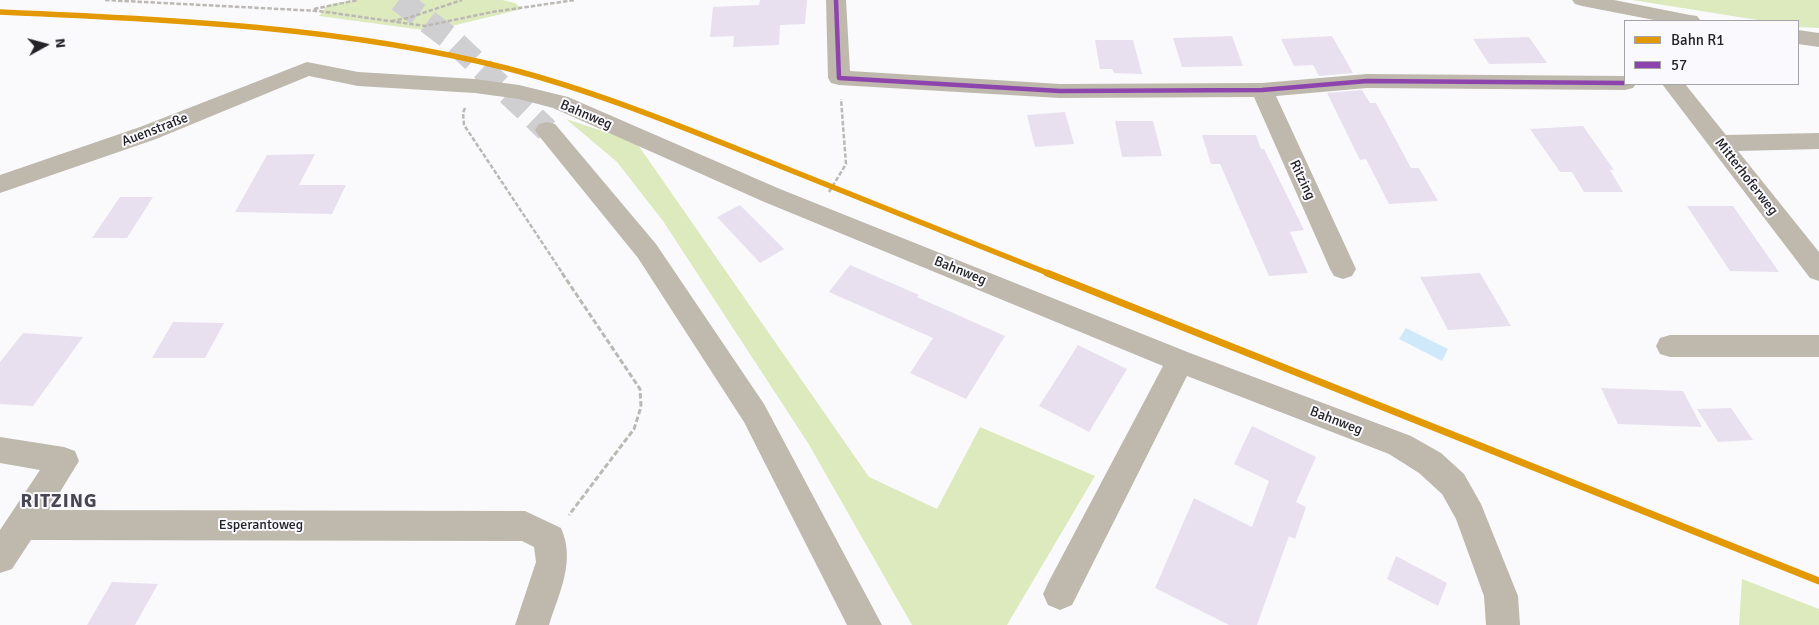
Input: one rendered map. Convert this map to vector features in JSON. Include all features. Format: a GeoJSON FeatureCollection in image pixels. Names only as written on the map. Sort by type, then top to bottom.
{"type":"FeatureCollection","features":[{"type":"Feature","properties":{"kind":"main road"},"geometry":{"type":"LineString","coordinates":[[547,130],[647,251],[754,413],[865,625]]}},
{"type":"Feature","properties":{"kind":"street"},"geometry":{"type":"LineString","coordinates":[[836,0],[839,78],[1060,91],[1262,90],[1367,81],[1624,83]]}},
{"type":"Feature","properties":{"kind":"street"},"geometry":{"type":"LineString","coordinates":[[1582,0],[1685,20]]}},
{"type":"Feature","properties":{"kind":"street"},"geometry":{"type":"LineString","coordinates":[[1612,6],[1624,21]]}},
{"type":"Feature","properties":{"kind":"street"},"geometry":{"type":"LineString","coordinates":[[1799,37],[1819,40]]}},
{"type":"Feature","properties":{"kind":"street","name":"Bahnweg"},"geometry":{"type":"LineString","coordinates":[[307,68],[358,79],[475,86],[519,92],[560,102],[771,195],[1180,360],[1400,446],[1430,463],[1453,484],[1470,514],[1501,596],[1504,625]]}},
{"type":"Feature","properties":{"kind":"street","name":"Auenstraße"},"geometry":{"type":"LineString","coordinates":[[0,184],[148,133],[307,68]]}},
{"type":"Feature","properties":{"kind":"street","name":"Mitterhoferweg"},"geometry":{"type":"LineString","coordinates":[[1674,85],[1819,271]]}},
{"type":"Feature","properties":{"kind":"street","name":"Ritzing"},"geometry":{"type":"LineString","coordinates":[[1262,90],[1344,269]]}},
{"type":"Feature","properties":{"kind":"street"},"geometry":{"type":"LineString","coordinates":[[1720,143],[1819,141]]}},
{"type":"Feature","properties":{"kind":"street"},"geometry":{"type":"LineString","coordinates":[[1670,346],[1819,346]]}},
{"type":"Feature","properties":{"kind":"street"},"geometry":{"type":"LineString","coordinates":[[1060,594],[1180,360]]}},
{"type":"Feature","properties":{"kind":"street"},"geometry":{"type":"LineString","coordinates":[[0,450],[64,461],[0,558]]}},
{"type":"Feature","properties":{"kind":"street","name":"Esperantoweg"},"geometry":{"type":"LineString","coordinates":[[22,525],[525,526],[550,540]]}},
{"type":"Feature","properties":{"kind":"street"},"geometry":{"type":"LineString","coordinates":[[532,625],[552,562],[550,540]]}},
{"type":"Feature","properties":{"kind":"path"},"geometry":{"type":"LineString","coordinates":[[104,0],[190,3],[306,11],[425,26],[492,12],[575,0]]}},
{"type":"Feature","properties":{"kind":"path"},"geometry":{"type":"LineString","coordinates":[[306,11],[358,0]]}},
{"type":"Feature","properties":{"kind":"path"},"geometry":{"type":"LineString","coordinates":[[388,22],[408,18],[462,0]]}},
{"type":"Feature","properties":{"kind":"path"},"geometry":{"type":"LineString","coordinates":[[826,195],[846,164],[839,78]]}},
{"type":"Feature","properties":{"kind":"path"},"geometry":{"type":"LineString","coordinates":[[475,86],[463,113],[464,125],[640,389],[641,407],[634,429],[550,540]]}},
{"type":"Feature","properties":{"kind":"green space"},"geometry":{"type":"Polygon","coordinates":[[[352,0],[502,0],[515,3],[522,9],[431,31],[319,16],[327,5],[352,0]]]}},
{"type":"Feature","properties":{"kind":"green space"},"geometry":{"type":"Polygon","coordinates":[[[1632,0],[1819,0],[1819,28],[1799,27],[1799,20],[1758,20],[1632,0]]]}},
{"type":"Feature","properties":{"kind":"green space"},"geometry":{"type":"Polygon","coordinates":[[[566,119],[636,142],[869,477],[937,509],[980,427],[1095,476],[1007,625],[912,625],[808,443],[663,221],[617,162],[566,119]]]}},
{"type":"Feature","properties":{"kind":"green space"},"geometry":{"type":"Polygon","coordinates":[[[1742,579],[1819,609],[1819,625],[1739,625],[1742,579]]]}},
{"type":"Feature","properties":{"kind":"water"},"geometry":{"type":"Polygon","coordinates":[[[1406,328],[1448,349],[1442,361],[1399,339],[1406,328]]]}},
{"type":"Feature","properties":{"kind":"building"},"geometry":{"type":"Polygon","coordinates":[[[760,0],[807,0],[805,24],[780,25],[779,45],[733,47],[734,36],[710,37],[713,7],[759,5],[760,0]]]}},
{"type":"Feature","properties":{"kind":"building"},"geometry":{"type":"Polygon","coordinates":[[[1232,36],[1243,66],[1182,67],[1173,38],[1232,36]]]}},
{"type":"Feature","properties":{"kind":"building"},"geometry":{"type":"Polygon","coordinates":[[[1332,36],[1353,73],[1319,76],[1313,65],[1294,66],[1281,39],[1332,36]]]}},
{"type":"Feature","properties":{"kind":"building"},"geometry":{"type":"Polygon","coordinates":[[[1529,37],[1547,63],[1489,64],[1473,39],[1529,37]]]}},
{"type":"Feature","properties":{"kind":"building"},"geometry":{"type":"Polygon","coordinates":[[[1095,40],[1133,40],[1142,74],[1114,73],[1112,69],[1100,69],[1095,40]]]}},
{"type":"Feature","properties":{"kind":"building"},"geometry":{"type":"Polygon","coordinates":[[[1362,90],[1370,103],[1376,103],[1411,168],[1419,168],[1438,201],[1389,204],[1366,159],[1360,160],[1327,93],[1362,90]]]}},
{"type":"Feature","properties":{"kind":"building"},"geometry":{"type":"Polygon","coordinates":[[[1065,112],[1074,144],[1035,147],[1027,115],[1065,112]]]}},
{"type":"Feature","properties":{"kind":"building"},"geometry":{"type":"Polygon","coordinates":[[[1115,121],[1153,121],[1162,156],[1122,157],[1115,121]]]}},
{"type":"Feature","properties":{"kind":"building"},"geometry":{"type":"Polygon","coordinates":[[[1583,126],[1614,170],[1610,170],[1623,192],[1584,192],[1572,172],[1560,172],[1530,129],[1583,126]]]}},
{"type":"Feature","properties":{"kind":"building"},"geometry":{"type":"Polygon","coordinates":[[[1202,135],[1256,135],[1261,149],[1264,149],[1304,230],[1290,232],[1308,273],[1269,276],[1220,164],[1211,164],[1202,135]]]}},
{"type":"Feature","properties":{"kind":"building"},"geometry":{"type":"Polygon","coordinates":[[[315,154],[299,185],[346,185],[332,214],[235,212],[267,155],[315,154]]]}},
{"type":"Feature","properties":{"kind":"building"},"geometry":{"type":"Polygon","coordinates":[[[120,197],[153,197],[127,238],[92,238],[120,197]]]}},
{"type":"Feature","properties":{"kind":"building"},"geometry":{"type":"Polygon","coordinates":[[[740,205],[784,249],[760,263],[717,217],[740,205]]]}},
{"type":"Feature","properties":{"kind":"building"},"geometry":{"type":"Polygon","coordinates":[[[1687,206],[1733,206],[1779,272],[1730,271],[1687,206]]]}},
{"type":"Feature","properties":{"kind":"building"},"geometry":{"type":"Polygon","coordinates":[[[850,265],[1005,336],[966,399],[910,373],[933,338],[829,292],[850,265]]]}},
{"type":"Feature","properties":{"kind":"building"},"geometry":{"type":"Polygon","coordinates":[[[1480,273],[1511,326],[1448,330],[1420,277],[1480,273]]]}},
{"type":"Feature","properties":{"kind":"building"},"geometry":{"type":"Polygon","coordinates":[[[173,322],[224,323],[205,358],[152,358],[173,322]]]}},
{"type":"Feature","properties":{"kind":"building"},"geometry":{"type":"Polygon","coordinates":[[[23,333],[83,337],[33,406],[0,404],[0,362],[23,333]]]}},
{"type":"Feature","properties":{"kind":"building"},"geometry":{"type":"Polygon","coordinates":[[[1078,345],[1127,369],[1089,432],[1039,406],[1078,345]]]}},
{"type":"Feature","properties":{"kind":"building"},"geometry":{"type":"Polygon","coordinates":[[[1601,388],[1683,391],[1702,427],[1618,424],[1601,388]]]}},
{"type":"Feature","properties":{"kind":"building"},"geometry":{"type":"Polygon","coordinates":[[[1731,408],[1753,440],[1718,442],[1697,409],[1731,408]]]}},
{"type":"Feature","properties":{"kind":"building"},"geometry":{"type":"Polygon","coordinates":[[[1252,426],[1316,457],[1296,502],[1306,507],[1295,539],[1289,536],[1257,625],[1229,625],[1155,588],[1194,498],[1252,527],[1269,481],[1234,464],[1252,426]]]}},
{"type":"Feature","properties":{"kind":"building"},"geometry":{"type":"Polygon","coordinates":[[[1396,556],[1447,583],[1438,606],[1387,579],[1396,556]]]}},
{"type":"Feature","properties":{"kind":"building"},"geometry":{"type":"Polygon","coordinates":[[[112,582],[158,584],[135,625],[87,625],[112,582]]]}},
{"type":"Feature","properties":{"kind":"tunnel"},"geometry":{"type":"LineString","coordinates":[[399,0],[452,40],[547,130]]}},
{"type":"Feature","properties":{"kind":"rail line","name":"R1"},"geometry":{"type":"LineString","coordinates":[[0,12],[187,23],[261,29],[344,39],[457,57],[551,81],[667,121],[1819,581]]}},
{"type":"Feature","properties":{"kind":"transit line","name":"57"},"geometry":{"type":"LineString","coordinates":[[836,0],[839,78],[1060,91],[1262,90],[1367,81],[1624,83]]}},
{"type":"Feature","properties":{"kind":"district","name":"RITZING"},"geometry":{"type":"Point","coordinates":[59,502]}}]}
